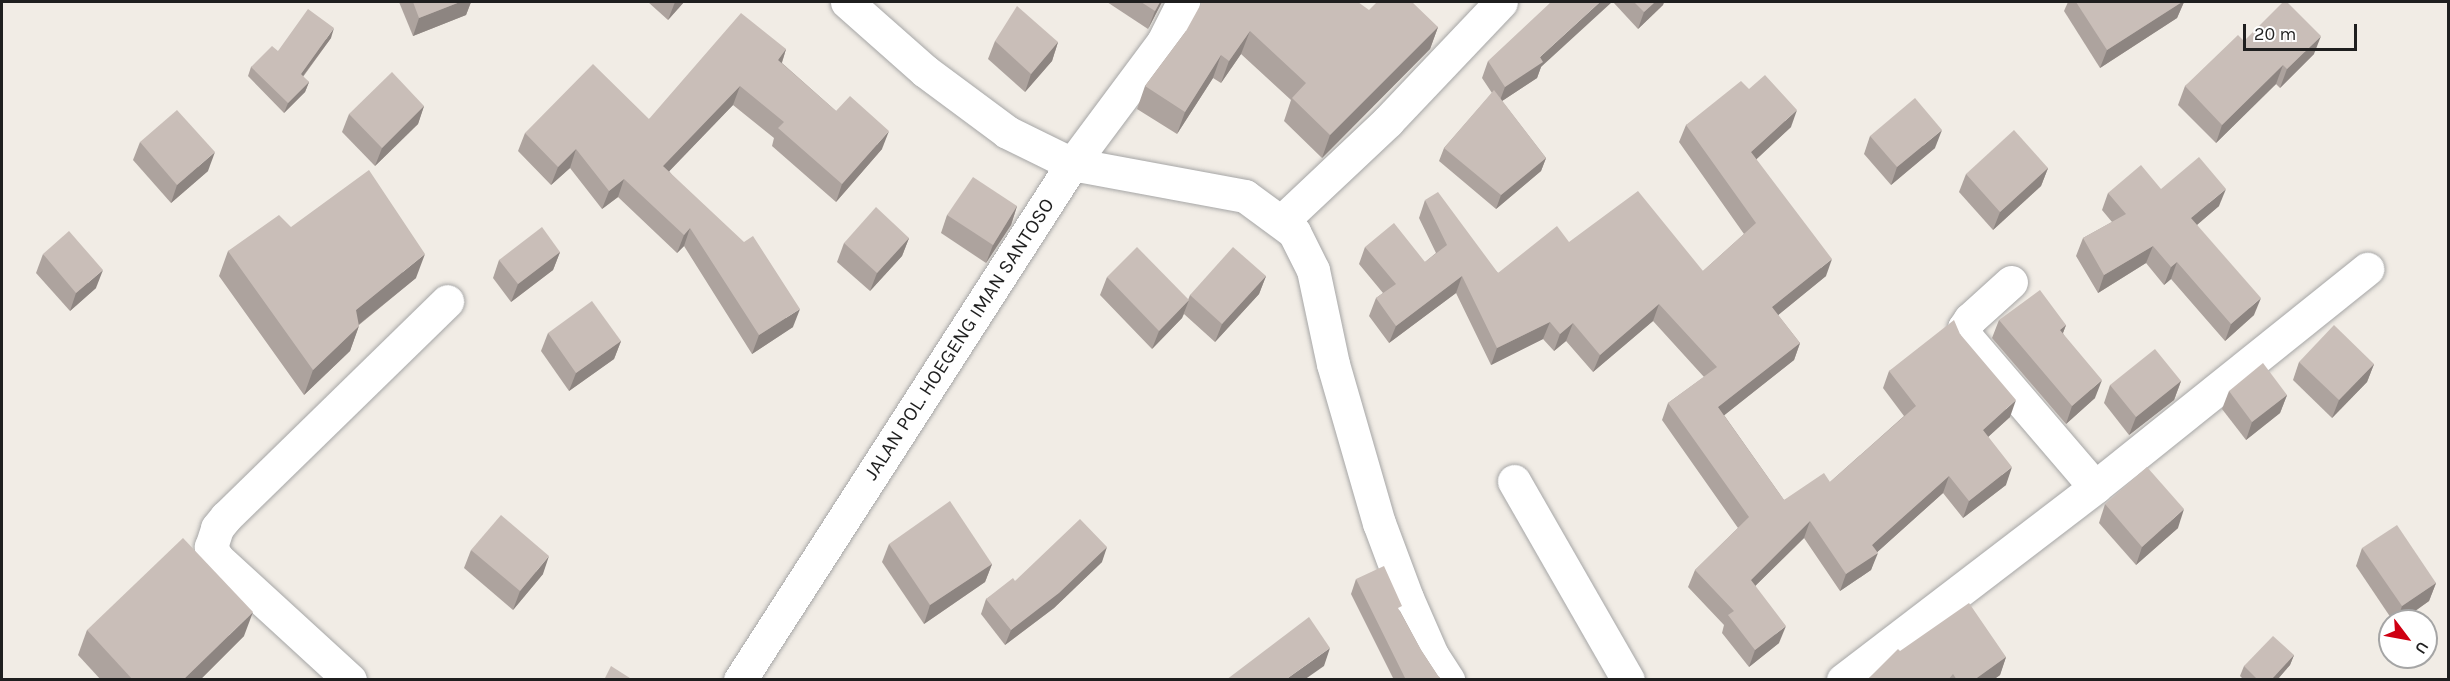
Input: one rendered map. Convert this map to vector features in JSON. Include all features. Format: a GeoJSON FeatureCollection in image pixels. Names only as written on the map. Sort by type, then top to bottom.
{"type":"FeatureCollection","features":[{"type":"Feature","properties":{"kind":"street"},"geometry":{"type":"LineString","coordinates":[[847,2],[924,71],[1006,132],[1072,164],[1245,196],[1282,221],[1306,251],[1354,443],[1379,523],[1428,646],[1448,680]]}},
{"type":"Feature","properties":{"kind":"street","name":"JALAN POL. HOEGENG IMAN SANTOSO"},"geometry":{"type":"LineString","coordinates":[[740,680],[1072,164],[1163,42],[1184,2]]}},
{"type":"Feature","properties":{"kind":"street"},"geometry":{"type":"LineString","coordinates":[[1282,221],[1388,121],[1501,2]]}},
{"type":"Feature","properties":{"kind":"street"},"geometry":{"type":"LineString","coordinates":[[1843,680],[2096,487],[2367,269]]}},
{"type":"Feature","properties":{"kind":"street"},"geometry":{"type":"LineString","coordinates":[[2011,282],[1970,319],[1964,328],[1968,339],[2096,487]]}},
{"type":"Feature","properties":{"kind":"street"},"geometry":{"type":"LineString","coordinates":[[350,680],[217,558],[211,547],[216,528],[226,517],[447,302]]}},
{"type":"Feature","properties":{"kind":"street"},"geometry":{"type":"LineString","coordinates":[[1514,481],[1628,680]]}},
{"type":"Feature","properties":{"kind":"building"},"geometry":{"type":"Polygon","coordinates":[[[413,2],[460,2],[419,18],[413,2]]]}},
{"type":"Feature","properties":{"kind":"building"},"geometry":{"type":"Polygon","coordinates":[[[1141,2],[1160,2],[1155,11],[1141,2]]]}},
{"type":"Feature","properties":{"kind":"building"},"geometry":{"type":"Polygon","coordinates":[[[1202,2],[1358,2],[1369,10],[1377,2],[1412,2],[1438,27],[1330,135],[1292,98],[1306,83],[1250,31],[1229,61],[1221,55],[1185,112],[1145,86],[1186,31],[1202,2]]]}},
{"type":"Feature","properties":{"kind":"building"},"geometry":{"type":"Polygon","coordinates":[[[1551,2],[1600,2],[1540,57],[1543,62],[1505,87],[1488,61],[1551,2]]]}},
{"type":"Feature","properties":{"kind":"building"},"geometry":{"type":"Polygon","coordinates":[[[1634,2],[1655,2],[1644,12],[1634,2]]]}},
{"type":"Feature","properties":{"kind":"building"},"geometry":{"type":"Polygon","coordinates":[[[2076,2],[2182,2],[2107,50],[2076,2]]]}},
{"type":"Feature","properties":{"kind":"building"},"geometry":{"type":"Polygon","coordinates":[[[2283,2],[2287,2],[2321,36],[2287,69],[2283,65],[2222,125],[2185,86],[2238,35],[2244,41],[2283,2]]]}},
{"type":"Feature","properties":{"kind":"building"},"geometry":{"type":"Polygon","coordinates":[[[1017,6],[1058,42],[1031,74],[995,41],[1017,6]]]}},
{"type":"Feature","properties":{"kind":"building"},"geometry":{"type":"Polygon","coordinates":[[[308,9],[334,28],[301,74],[309,82],[288,103],[251,67],[272,46],[278,51],[308,9]]]}},
{"type":"Feature","properties":{"kind":"building"},"geometry":{"type":"Polygon","coordinates":[[[741,13],[786,49],[778,60],[836,111],[850,96],[889,131],[842,184],[778,128],[784,122],[740,86],[663,166],[744,242],[753,236],[800,309],[759,335],[690,228],[684,235],[624,179],[609,191],[576,149],[558,167],[525,133],[593,64],[649,119],[741,13]]]}},
{"type":"Feature","properties":{"kind":"building"},"geometry":{"type":"Polygon","coordinates":[[[392,72],[424,106],[382,148],[349,114],[392,72]]]}},
{"type":"Feature","properties":{"kind":"building"},"geometry":{"type":"Polygon","coordinates":[[[1765,75],[1797,110],[1751,152],[1832,259],[1772,307],[1800,343],[1718,407],[1784,500],[1824,473],[1830,482],[1916,406],[1889,371],[1954,320],[1960,334],[2016,400],[1983,430],[2012,467],[1969,501],[1949,476],[1872,545],[1878,553],[1846,574],[1810,521],[1751,580],[1786,626],[1755,650],[1728,615],[1734,611],[1695,570],[1749,517],[1668,403],[1717,367],[1659,304],[1600,355],[1573,323],[1560,334],[1550,322],[1497,348],[1462,276],[1396,326],[1376,298],[1396,284],[1365,247],[1394,223],[1425,262],[1447,245],[1425,200],[1438,192],[1498,273],[1557,226],[1569,242],[1638,191],[1703,271],[1756,223],[1686,125],[1741,81],[1749,89],[1765,75]]]}},
{"type":"Feature","properties":{"kind":"building"},"geometry":{"type":"Polygon","coordinates":[[[1494,90],[1546,158],[1501,195],[1444,148],[1494,90]]]}},
{"type":"Feature","properties":{"kind":"building"},"geometry":{"type":"Polygon","coordinates":[[[1915,98],[1942,130],[1897,167],[1870,136],[1915,98]]]}},
{"type":"Feature","properties":{"kind":"building"},"geometry":{"type":"Polygon","coordinates":[[[177,110],[215,152],[177,185],[140,142],[177,110]]]}},
{"type":"Feature","properties":{"kind":"building"},"geometry":{"type":"Polygon","coordinates":[[[2014,130],[2048,168],[2000,212],[1966,174],[2014,130]]]}},
{"type":"Feature","properties":{"kind":"building"},"geometry":{"type":"Polygon","coordinates":[[[2199,157],[2226,189],[2191,218],[2261,298],[2231,324],[2177,262],[2171,267],[2153,246],[2104,275],[2083,238],[2126,214],[2108,193],[2141,165],[2161,189],[2199,157]]]}},
{"type":"Feature","properties":{"kind":"building"},"geometry":{"type":"Polygon","coordinates":[[[369,170],[425,254],[356,310],[359,326],[313,370],[228,251],[279,215],[291,227],[369,170]]]}},
{"type":"Feature","properties":{"kind":"building"},"geometry":{"type":"Polygon","coordinates":[[[973,177],[1017,206],[993,245],[947,215],[973,177]]]}},
{"type":"Feature","properties":{"kind":"building"},"geometry":{"type":"Polygon","coordinates":[[[876,207],[909,238],[877,273],[844,243],[876,207]]]}},
{"type":"Feature","properties":{"kind":"building"},"geometry":{"type":"Polygon","coordinates":[[[542,227],[560,252],[518,284],[499,260],[542,227]]]}},
{"type":"Feature","properties":{"kind":"building"},"geometry":{"type":"Polygon","coordinates":[[[69,231],[103,270],[76,293],[43,254],[69,231]]]}},
{"type":"Feature","properties":{"kind":"building"},"geometry":{"type":"Polygon","coordinates":[[[1137,247],[1189,300],[1159,331],[1107,277],[1137,247]]]}},
{"type":"Feature","properties":{"kind":"building"},"geometry":{"type":"Polygon","coordinates":[[[1233,247],[1266,276],[1222,324],[1190,295],[1233,247]]]}},
{"type":"Feature","properties":{"kind":"building"},"geometry":{"type":"Polygon","coordinates":[[[2040,290],[2066,325],[2060,330],[2102,380],[2072,406],[1999,320],[2040,290]]]}},
{"type":"Feature","properties":{"kind":"building"},"geometry":{"type":"Polygon","coordinates":[[[592,301],[621,341],[576,373],[548,333],[592,301]]]}},
{"type":"Feature","properties":{"kind":"building"},"geometry":{"type":"Polygon","coordinates":[[[2334,325],[2374,364],[2339,400],[2299,362],[2334,325]]]}},
{"type":"Feature","properties":{"kind":"building"},"geometry":{"type":"Polygon","coordinates":[[[2155,349],[2181,381],[2136,417],[2110,385],[2155,349]]]}},
{"type":"Feature","properties":{"kind":"building"},"geometry":{"type":"Polygon","coordinates":[[[2263,363],[2287,395],[2252,422],[2229,391],[2263,363]]]}},
{"type":"Feature","properties":{"kind":"building"},"geometry":{"type":"Polygon","coordinates":[[[2147,467],[2184,509],[2142,547],[2105,504],[2147,467]]]}},
{"type":"Feature","properties":{"kind":"building"},"geometry":{"type":"Polygon","coordinates":[[[950,501],[992,564],[930,605],[889,544],[950,501]]]}},
{"type":"Feature","properties":{"kind":"building"},"geometry":{"type":"Polygon","coordinates":[[[501,515],[549,556],[520,591],[471,550],[501,515]]]}},
{"type":"Feature","properties":{"kind":"building"},"geometry":{"type":"Polygon","coordinates":[[[1080,519],[1107,547],[1059,593],[1011,630],[986,599],[1013,578],[1015,581],[1080,519]]]}},
{"type":"Feature","properties":{"kind":"building"},"geometry":{"type":"Polygon","coordinates":[[[2397,525],[2436,583],[2402,606],[2362,548],[2397,525]]]}},
{"type":"Feature","properties":{"kind":"building"},"geometry":{"type":"Polygon","coordinates":[[[183,538],[253,612],[183,680],[133,680],[87,630],[183,538]]]}},
{"type":"Feature","properties":{"kind":"building"},"geometry":{"type":"Polygon","coordinates":[[[1384,566],[1402,606],[1398,608],[1421,650],[1442,680],[1406,680],[1356,579],[1384,566]]]}},
{"type":"Feature","properties":{"kind":"building"},"geometry":{"type":"Polygon","coordinates":[[[1969,603],[2006,657],[1974,680],[1957,680],[1953,674],[1948,680],[1867,680],[1898,649],[1900,651],[1969,603]]]}},
{"type":"Feature","properties":{"kind":"building"},"geometry":{"type":"Polygon","coordinates":[[[1309,617],[1330,648],[1285,680],[1226,680],[1309,617]]]}},
{"type":"Feature","properties":{"kind":"building"},"geometry":{"type":"Polygon","coordinates":[[[2273,636],[2294,655],[2271,680],[2258,680],[2244,666],[2273,636]]]}},
{"type":"Feature","properties":{"kind":"building"},"geometry":{"type":"Polygon","coordinates":[[[611,666],[633,680],[604,680],[611,666]]]}}]}
